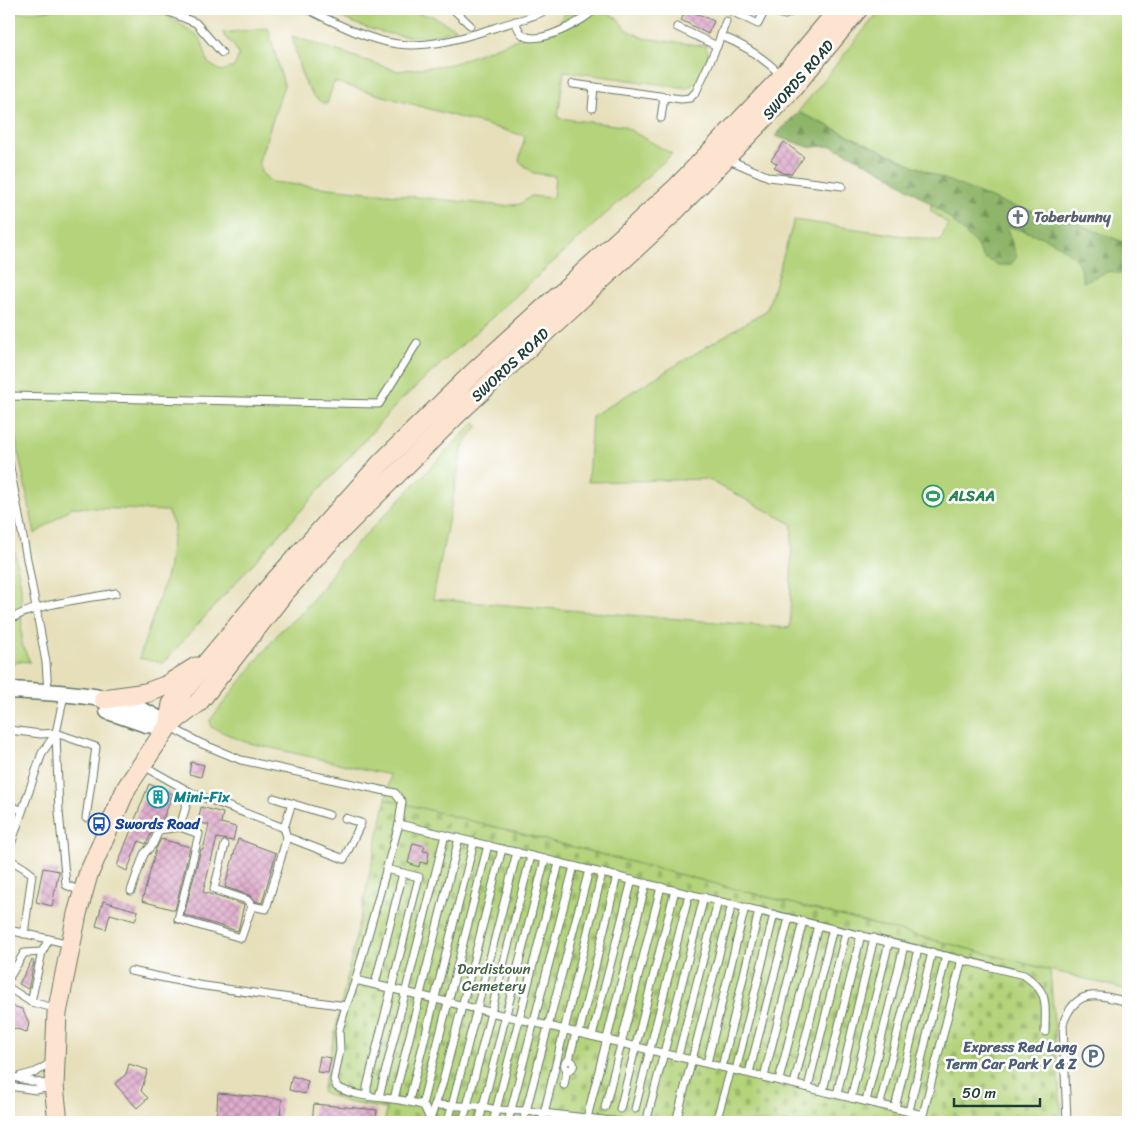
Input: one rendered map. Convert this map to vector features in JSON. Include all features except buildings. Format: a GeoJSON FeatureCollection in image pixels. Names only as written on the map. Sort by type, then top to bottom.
{"type":"FeatureCollection","features":[{"type":"Feature","properties":{"kind":"main road","name":"SWORDS ROAD"},"geometry":{"type":"LineString","coordinates":[[168,726],[172,704],[207,660],[327,521],[389,456],[474,372],[676,188],[782,77],[839,9]]}},
{"type":"Feature","properties":{"kind":"main road","name":"SWORDS ROAD"},"geometry":{"type":"LineString","coordinates":[[58,1122],[54,1086],[54,1061],[58,1009],[70,944],[83,892],[106,830],[127,787],[168,726],[198,703],[284,593],[333,538],[457,414],[671,215],[727,159],[791,90],[858,9]]}},
{"type":"Feature","properties":{"kind":"main road"},"geometry":{"type":"LineString","coordinates":[[104,699],[146,692],[165,686],[207,660]]}},
{"type":"Feature","properties":{"kind":"street"},"geometry":{"type":"LineString","coordinates":[[9,690],[104,699],[152,714],[168,726]]}},
{"type":"Feature","properties":{"kind":"street"},"geometry":{"type":"LineString","coordinates":[[56,693],[146,724],[168,726]]}},
{"type":"Feature","properties":{"kind":"lane"},"geometry":{"type":"LineString","coordinates":[[162,9],[196,23],[222,53]]}},
{"type":"Feature","properties":{"kind":"lane"},"geometry":{"type":"LineString","coordinates":[[307,9],[372,39],[405,45],[434,45],[515,21],[548,9]]}},
{"type":"Feature","properties":{"kind":"lane"},"geometry":{"type":"LineString","coordinates":[[453,9],[470,24]]}},
{"type":"Feature","properties":{"kind":"lane"},"geometry":{"type":"LineString","coordinates":[[515,21],[522,34],[529,38],[539,37],[583,20],[595,9]]}},
{"type":"Feature","properties":{"kind":"lane"},"geometry":{"type":"LineString","coordinates":[[727,9],[758,24],[764,9],[785,15],[797,9]]}},
{"type":"Feature","properties":{"kind":"lane"},"geometry":{"type":"LineString","coordinates":[[572,84],[681,100],[693,95],[717,46],[726,21]]}},
{"type":"Feature","properties":{"kind":"lane"},"geometry":{"type":"LineString","coordinates":[[677,27],[717,46]]}},
{"type":"Feature","properties":{"kind":"lane"},"geometry":{"type":"LineString","coordinates":[[721,36],[743,45],[769,64],[782,77]]}},
{"type":"Feature","properties":{"kind":"lane"},"geometry":{"type":"LineString","coordinates":[[592,108],[594,87]]}},
{"type":"Feature","properties":{"kind":"lane"},"geometry":{"type":"LineString","coordinates":[[662,118],[664,97]]}},
{"type":"Feature","properties":{"kind":"lane"},"geometry":{"type":"LineString","coordinates":[[727,159],[769,177],[842,186]]}},
{"type":"Feature","properties":{"kind":"lane"},"geometry":{"type":"LineString","coordinates":[[9,396],[379,404],[417,343]]}},
{"type":"Feature","properties":{"kind":"lane"},"geometry":{"type":"LineString","coordinates":[[9,462],[46,662],[56,693],[58,812],[66,885],[83,892]]}},
{"type":"Feature","properties":{"kind":"lane"},"geometry":{"type":"LineString","coordinates":[[9,620],[18,614],[36,609],[116,593]]}},
{"type":"Feature","properties":{"kind":"lane"},"geometry":{"type":"LineString","coordinates":[[168,726],[200,743],[241,760],[395,793],[402,802],[399,824],[339,1030],[340,1050],[334,1080],[337,1087],[349,1093],[409,1101],[422,1105],[428,1112],[429,1122]]}},
{"type":"Feature","properties":{"kind":"lane"},"geometry":{"type":"LineString","coordinates":[[9,730],[56,734],[96,747],[86,818]]}},
{"type":"Feature","properties":{"kind":"lane"},"geometry":{"type":"LineString","coordinates":[[9,850],[42,753],[56,734]]}},
{"type":"Feature","properties":{"kind":"lane"},"geometry":{"type":"LineString","coordinates":[[142,765],[190,792],[284,828]]}},
{"type":"Feature","properties":{"kind":"lane"},"geometry":{"type":"LineString","coordinates":[[180,827],[190,792]]}},
{"type":"Feature","properties":{"kind":"lane"},"geometry":{"type":"LineString","coordinates":[[274,798],[329,815]]}},
{"type":"Feature","properties":{"kind":"lane"},"geometry":{"type":"LineString","coordinates":[[225,844],[214,889],[247,900],[252,906],[266,909],[287,837],[284,828],[292,803]]}},
{"type":"Feature","properties":{"kind":"lane"},"geometry":{"type":"LineString","coordinates":[[9,806],[22,810]]}},
{"type":"Feature","properties":{"kind":"lane"},"geometry":{"type":"LineString","coordinates":[[287,837],[344,859],[361,824],[345,818]]}},
{"type":"Feature","properties":{"kind":"lane"},"geometry":{"type":"LineString","coordinates":[[399,824],[1024,975],[1040,985],[1046,997],[1044,1032]]}},
{"type":"Feature","properties":{"kind":"lane"},"geometry":{"type":"LineString","coordinates":[[131,892],[144,854],[153,844],[159,830],[180,827],[199,834],[178,919],[241,938],[252,906]]}},
{"type":"Feature","properties":{"kind":"lane"},"geometry":{"type":"LineString","coordinates":[[379,1097],[444,835]]}},
{"type":"Feature","properties":{"kind":"lane"},"geometry":{"type":"LineString","coordinates":[[394,1099],[459,838]]}},
{"type":"Feature","properties":{"kind":"lane"},"geometry":{"type":"LineString","coordinates":[[409,1101],[474,842]]}},
{"type":"Feature","properties":{"kind":"lane"},"geometry":{"type":"LineString","coordinates":[[422,1105],[488,845]]}},
{"type":"Feature","properties":{"kind":"lane"},"geometry":{"type":"LineString","coordinates":[[429,1122],[463,1005],[502,849]]}},
{"type":"Feature","properties":{"kind":"lane"},"geometry":{"type":"LineString","coordinates":[[448,1122],[517,852]]}},
{"type":"Feature","properties":{"kind":"lane"},"geometry":{"type":"LineString","coordinates":[[463,1122],[530,856]]}},
{"type":"Feature","properties":{"kind":"lane"},"geometry":{"type":"LineString","coordinates":[[9,859],[32,874],[24,934]]}},
{"type":"Feature","properties":{"kind":"lane"},"geometry":{"type":"LineString","coordinates":[[479,1122],[545,859]]}},
{"type":"Feature","properties":{"kind":"lane"},"geometry":{"type":"LineString","coordinates":[[493,1122],[560,862]]}},
{"type":"Feature","properties":{"kind":"lane"},"geometry":{"type":"LineString","coordinates":[[508,1122],[574,866]]}},
{"type":"Feature","properties":{"kind":"lane"},"geometry":{"type":"LineString","coordinates":[[367,1096],[391,988],[419,877],[386,869]]}},
{"type":"Feature","properties":{"kind":"lane"},"geometry":{"type":"LineString","coordinates":[[524,1122],[589,870]]}},
{"type":"Feature","properties":{"kind":"lane"},"geometry":{"type":"LineString","coordinates":[[375,984],[403,873]]}},
{"type":"Feature","properties":{"kind":"lane"},"geometry":{"type":"LineString","coordinates":[[542,1122],[568,1065],[564,1029],[602,873]]}},
{"type":"Feature","properties":{"kind":"lane"},"geometry":{"type":"LineString","coordinates":[[564,1085],[617,876]]}},
{"type":"Feature","properties":{"kind":"lane"},"geometry":{"type":"LineString","coordinates":[[592,1036],[632,880]]}},
{"type":"Feature","properties":{"kind":"lane"},"geometry":{"type":"LineString","coordinates":[[586,1120],[646,883]]}},
{"type":"Feature","properties":{"kind":"lane"},"geometry":{"type":"LineString","coordinates":[[605,1107],[661,887]]}},
{"type":"Feature","properties":{"kind":"lane"},"geometry":{"type":"LineString","coordinates":[[620,1109],[675,890]]}},
{"type":"Feature","properties":{"kind":"lane"},"geometry":{"type":"LineString","coordinates":[[635,1109],[689,894]]}},
{"type":"Feature","properties":{"kind":"lane"},"geometry":{"type":"LineString","coordinates":[[648,1115],[704,897]]}},
{"type":"Feature","properties":{"kind":"lane"},"geometry":{"type":"LineString","coordinates":[[678,1056],[718,901]]}},
{"type":"Feature","properties":{"kind":"lane"},"geometry":{"type":"LineString","coordinates":[[676,1122],[732,904]]}},
{"type":"Feature","properties":{"kind":"lane"},"geometry":{"type":"LineString","coordinates":[[707,1063],[745,907]]}},
{"type":"Feature","properties":{"kind":"lane"},"geometry":{"type":"LineString","coordinates":[[722,1067],[759,911]]}},
{"type":"Feature","properties":{"kind":"lane"},"geometry":{"type":"LineString","coordinates":[[716,1122],[734,1070],[774,914]]}},
{"type":"Feature","properties":{"kind":"lane"},"geometry":{"type":"LineString","coordinates":[[749,1073],[789,918]]}},
{"type":"Feature","properties":{"kind":"lane"},"geometry":{"type":"LineString","coordinates":[[764,1077],[803,921]]}},
{"type":"Feature","properties":{"kind":"lane"},"geometry":{"type":"LineString","coordinates":[[779,1080],[818,925]]}},
{"type":"Feature","properties":{"kind":"lane"},"geometry":{"type":"LineString","coordinates":[[794,1084],[833,928]]}},
{"type":"Feature","properties":{"kind":"lane"},"geometry":{"type":"LineString","coordinates":[[9,930],[70,944]]}},
{"type":"Feature","properties":{"kind":"lane"},"geometry":{"type":"LineString","coordinates":[[808,1087],[846,932]]}},
{"type":"Feature","properties":{"kind":"lane"},"geometry":{"type":"LineString","coordinates":[[823,1091],[861,935]]}},
{"type":"Feature","properties":{"kind":"lane"},"geometry":{"type":"LineString","coordinates":[[837,1094],[874,938]]}},
{"type":"Feature","properties":{"kind":"lane"},"geometry":{"type":"LineString","coordinates":[[31,1002],[42,952],[49,939]]}},
{"type":"Feature","properties":{"kind":"lane"},"geometry":{"type":"LineString","coordinates":[[852,1098],[889,942]]}},
{"type":"Feature","properties":{"kind":"lane"},"geometry":{"type":"LineString","coordinates":[[866,1101],[904,946]]}},
{"type":"Feature","properties":{"kind":"lane"},"geometry":{"type":"LineString","coordinates":[[880,1104],[918,949]]}},
{"type":"Feature","properties":{"kind":"lane"},"geometry":{"type":"LineString","coordinates":[[9,978],[24,953],[42,952]]}},
{"type":"Feature","properties":{"kind":"lane"},"geometry":{"type":"LineString","coordinates":[[895,1108],[932,952]]}},
{"type":"Feature","properties":{"kind":"lane"},"geometry":{"type":"LineString","coordinates":[[909,1111],[946,956]]}},
{"type":"Feature","properties":{"kind":"lane"},"geometry":{"type":"LineString","coordinates":[[355,980],[923,1115],[962,960]]}},
{"type":"Feature","properties":{"kind":"lane"},"geometry":{"type":"LineString","coordinates":[[131,972],[198,985],[346,1006]]}},
{"type":"Feature","properties":{"kind":"lane"},"geometry":{"type":"LineString","coordinates":[[9,988],[31,1002],[58,1009]]}},
{"type":"Feature","properties":{"kind":"lane"},"geometry":{"type":"LineString","coordinates":[[1067,1122],[1063,1024],[1067,1011],[1073,1003],[1099,995],[1128,1002]]}},
{"type":"Feature","properties":{"kind":"lane"},"geometry":{"type":"LineString","coordinates":[[12,1077],[36,1072],[54,1061]]}},
{"type":"Feature","properties":{"kind":"lane"},"geometry":{"type":"LineString","coordinates":[[12,1077],[54,1086]]}},
{"type":"Feature","properties":{"kind":"lane"},"geometry":{"type":"LineString","coordinates":[[9,1086],[36,1090],[54,1086]]}},
{"type":"Feature","properties":{"kind":"lane"},"geometry":{"type":"LineString","coordinates":[[435,1105],[483,1106],[496,1110],[545,1113],[556,1118],[620,1122]]}},
{"type":"Feature","properties":{"kind":"green space"},"geometry":{"type":"Polygon","coordinates":[[[60,9],[124,9],[166,15],[196,34],[202,42],[208,63],[221,71],[234,67],[239,55],[234,46],[222,33],[268,28],[284,85],[259,161],[261,172],[271,182],[504,206],[520,204],[531,196],[553,198],[555,176],[533,173],[519,161],[525,136],[334,82],[327,104],[318,100],[306,85],[299,66],[292,36],[398,71],[452,64],[559,23],[567,9],[599,9],[617,18],[626,29],[643,38],[706,46],[709,55],[697,82],[687,88],[564,71],[558,118],[623,126],[672,154],[400,401],[163,663],[139,658],[168,571],[174,526],[167,511],[72,507],[35,534],[9,407],[9,14],[60,9]]]}},
{"type":"Feature","properties":{"kind":"green space"},"geometry":{"type":"Polygon","coordinates":[[[324,9],[391,9],[432,16],[456,29],[429,36],[398,35],[373,30],[324,9]]]}},
{"type":"Feature","properties":{"kind":"green space","name":"ALSAA"},"geometry":{"type":"Polygon","coordinates":[[[881,9],[1128,9],[1128,990],[386,799],[390,775],[245,742],[211,727],[210,720],[281,630],[298,616],[324,586],[341,560],[475,422],[478,425],[463,446],[433,599],[790,628],[792,524],[707,479],[588,482],[592,416],[767,310],[794,220],[940,241],[948,224],[931,211],[930,173],[798,112],[881,9]]]}},
{"type":"Feature","properties":{"kind":"green space"},"geometry":{"type":"Polygon","coordinates":[[[798,112],[930,173],[998,201],[1019,208],[1053,214],[1128,244],[1128,276],[1110,271],[1083,282],[1078,263],[1063,248],[1045,238],[1006,226],[1017,257],[1010,265],[998,265],[983,257],[976,244],[945,214],[889,175],[833,146],[809,147],[775,136],[798,112]]]}},
{"type":"Feature","properties":{"kind":"green space"},"geometry":{"type":"Polygon","coordinates":[[[9,518],[21,587],[22,644],[30,662],[18,661],[9,668],[9,518]]]}},
{"type":"Feature","properties":{"kind":"green space","name":"Dardistown Cemetery"},"geometry":{"type":"Polygon","coordinates":[[[386,799],[1050,970],[1062,1122],[385,1122],[386,1109],[346,1102],[322,1092],[386,799]]]}},
{"type":"Feature","properties":{"kind":"place","name":"Toberbunny"},"geometry":{"type":"Point","coordinates":[1018,217]}},
{"type":"Feature","properties":{"kind":"place","name":"ALSAA"},"geometry":{"type":"Point","coordinates":[933,496]}},
{"type":"Feature","properties":{"kind":"place","name":"Mini-Fix"},"geometry":{"type":"Point","coordinates":[158,797]}},
{"type":"Feature","properties":{"kind":"place","name":"Swords Road"},"geometry":{"type":"Point","coordinates":[99,824]}},
{"type":"Feature","properties":{"kind":"place","name":"Express Red Long Term Car Park Y & Z"},"geometry":{"type":"Point","coordinates":[1093,1056]}}]}
